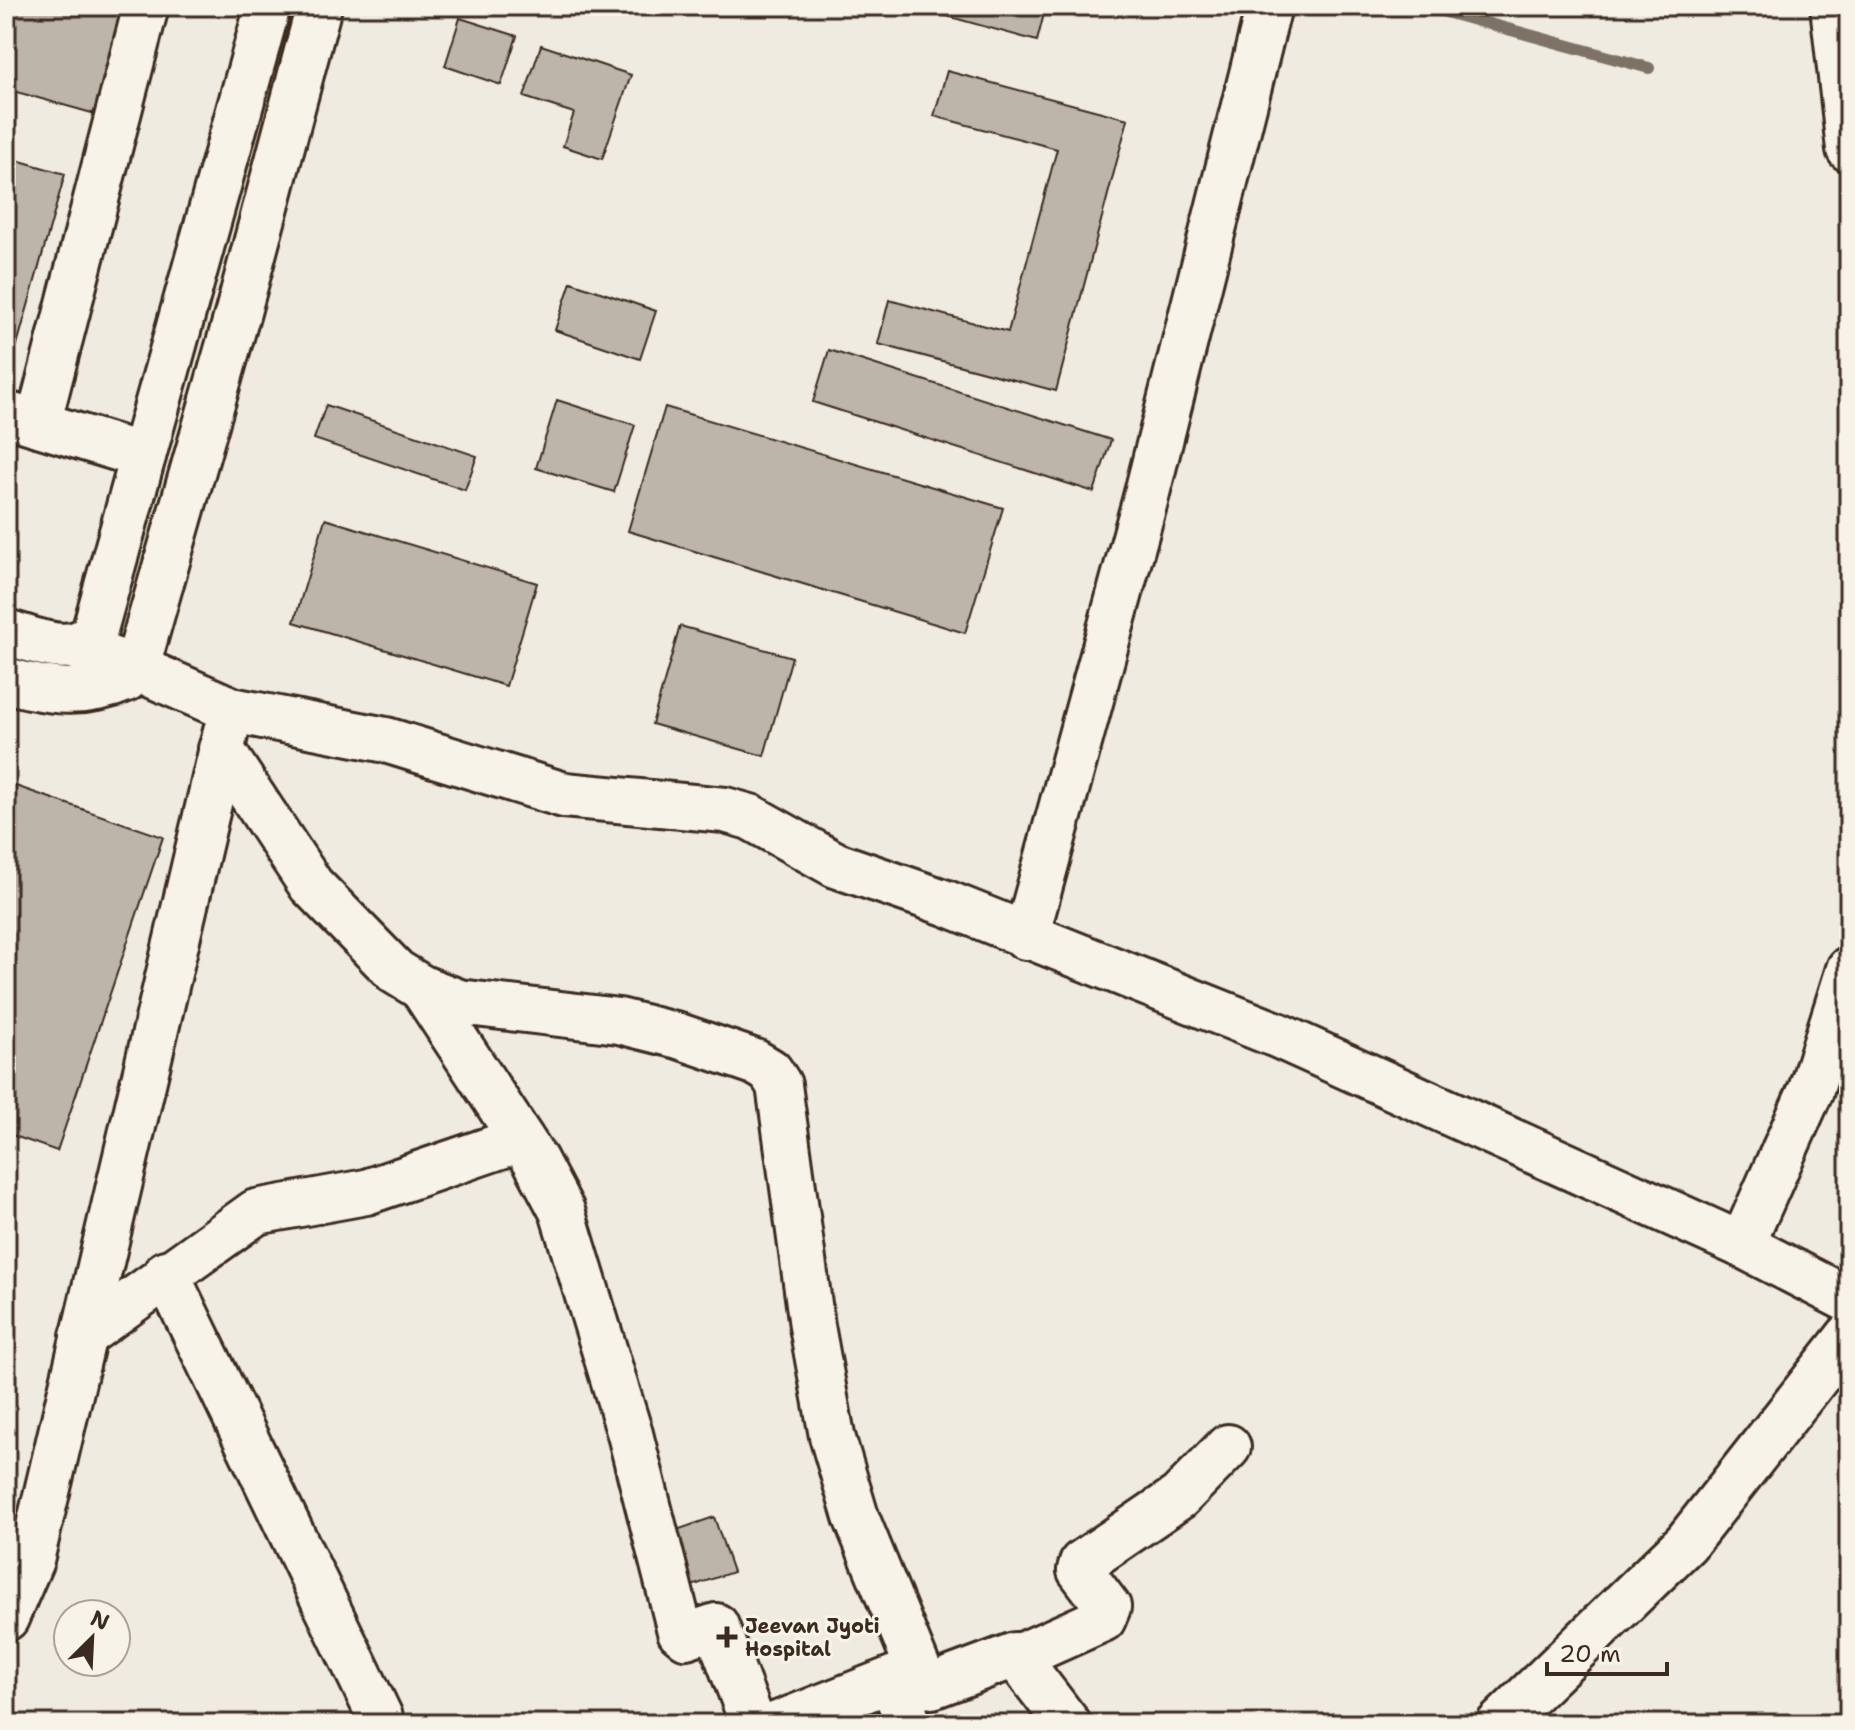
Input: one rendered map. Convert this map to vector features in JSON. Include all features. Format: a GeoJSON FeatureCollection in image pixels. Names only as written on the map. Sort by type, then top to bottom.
{"type":"FeatureCollection","features":[{"type":"Feature","properties":{"kind":"street"},"geometry":{"type":"LineString","coordinates":[[143,456],[22,419],[146,6]]}},
{"type":"Feature","properties":{"kind":"street"},"geometry":{"type":"LineString","coordinates":[[72,646],[86,642],[94,633],[268,6]]}},
{"type":"Feature","properties":{"kind":"street"},"geometry":{"type":"LineString","coordinates":[[6,680],[39,689],[80,693],[126,679],[134,667],[238,312],[319,6]]}},
{"type":"Feature","properties":{"kind":"street"},"geometry":{"type":"LineString","coordinates":[[1026,937],[1145,501],[1269,6]]}},
{"type":"Feature","properties":{"kind":"street"},"geometry":{"type":"LineString","coordinates":[[1833,6],[1849,149]]}},
{"type":"Feature","properties":{"kind":"street"},"geometry":{"type":"LineString","coordinates":[[6,632],[72,646],[134,667],[226,729],[311,885],[396,972],[422,988],[459,1002],[619,1021],[679,1036],[755,1062],[770,1071],[779,1085],[812,1326],[832,1436],[904,1674],[909,1724]]}},
{"type":"Feature","properties":{"kind":"street"},"geometry":{"type":"LineString","coordinates":[[226,729],[306,722],[386,740],[581,799],[725,810],[750,817],[836,865],[946,903],[1277,1035],[1742,1245],[1849,1300]]}},
{"type":"Feature","properties":{"kind":"street"},"geometry":{"type":"LineString","coordinates":[[6,1618],[18,1556],[83,1336],[226,729]]}},
{"type":"Feature","properties":{"kind":"street"},"geometry":{"type":"LineString","coordinates":[[1742,1245],[1811,1090],[1849,969]]}},
{"type":"Feature","properties":{"kind":"street"},"geometry":{"type":"LineString","coordinates":[[422,988],[521,1139],[562,1211],[630,1434],[680,1631],[686,1636],[716,1626],[753,1724]]}},
{"type":"Feature","properties":{"kind":"street"},"geometry":{"type":"LineString","coordinates":[[83,1336],[166,1273],[256,1212],[366,1192],[521,1139]]}},
{"type":"Feature","properties":{"kind":"street"},"geometry":{"type":"LineString","coordinates":[[166,1273],[380,1717]]}},
{"type":"Feature","properties":{"kind":"street"},"geometry":{"type":"LineString","coordinates":[[1499,1724],[1686,1543],[1849,1336]]}},
{"type":"Feature","properties":{"kind":"street"},"geometry":{"type":"LineString","coordinates":[[1018,1657],[1103,1619],[1108,1607],[1080,1570],[1082,1563],[1179,1497],[1228,1447]]}},
{"type":"Feature","properties":{"kind":"street"},"geometry":{"type":"LineString","coordinates":[[778,1724],[904,1674],[932,1686],[1011,1655],[1018,1657],[1068,1724]]}},
{"type":"Feature","properties":{"kind":"building"},"geometry":{"type":"Polygon","coordinates":[[[6,6],[129,6],[99,115],[6,89],[6,6]]]}},
{"type":"Feature","properties":{"kind":"building"},"geometry":{"type":"Polygon","coordinates":[[[911,6],[1046,6],[1037,41],[911,6]]]}},
{"type":"Feature","properties":{"kind":"building"},"geometry":{"type":"Polygon","coordinates":[[[460,18],[517,36],[501,85],[445,66],[460,18]]]}},
{"type":"Feature","properties":{"kind":"building"},"geometry":{"type":"Polygon","coordinates":[[[541,45],[631,75],[602,159],[563,146],[574,113],[524,97],[541,45]]]}},
{"type":"Feature","properties":{"kind":"building"},"geometry":{"type":"Polygon","coordinates":[[[947,71],[1128,119],[1056,391],[878,344],[889,300],[1008,332],[1057,149],[934,116],[947,71]]]}},
{"type":"Feature","properties":{"kind":"building"},"geometry":{"type":"Polygon","coordinates":[[[6,157],[65,174],[6,384],[6,157]]]}},
{"type":"Feature","properties":{"kind":"building"},"geometry":{"type":"Polygon","coordinates":[[[571,282],[656,311],[640,359],[555,330],[571,282]]]}},
{"type":"Feature","properties":{"kind":"building"},"geometry":{"type":"Polygon","coordinates":[[[829,350],[1111,440],[1094,492],[813,402],[829,350]]]}},
{"type":"Feature","properties":{"kind":"building"},"geometry":{"type":"Polygon","coordinates":[[[557,400],[635,425],[614,492],[536,468],[557,400]]]}},
{"type":"Feature","properties":{"kind":"building"},"geometry":{"type":"Polygon","coordinates":[[[326,405],[477,456],[465,490],[314,439],[326,405]]]}},
{"type":"Feature","properties":{"kind":"building"},"geometry":{"type":"Polygon","coordinates":[[[665,407],[1003,508],[965,633],[628,531],[665,407]]]}},
{"type":"Feature","properties":{"kind":"building"},"geometry":{"type":"Polygon","coordinates":[[[325,519],[537,583],[506,686],[294,622],[325,519]]]}},
{"type":"Feature","properties":{"kind":"building"},"geometry":{"type":"Polygon","coordinates":[[[680,626],[792,657],[764,756],[652,724],[680,626]]]}},
{"type":"Feature","properties":{"kind":"building"},"geometry":{"type":"Polygon","coordinates":[[[7,783],[163,837],[57,1151],[6,1133],[7,783]]]}},
{"type":"Feature","properties":{"kind":"building"},"geometry":{"type":"Polygon","coordinates":[[[714,1517],[733,1572],[683,1589],[665,1534],[714,1517]]]}},
{"type":"Feature","properties":{"kind":"waterway"},"geometry":{"type":"LineString","coordinates":[[1424,6],[1649,68]]}},
{"type":"Feature","properties":{"kind":"place","name":"Jeevan Jyoti Hospital"},"geometry":{"type":"Point","coordinates":[727,1637]}}]}
